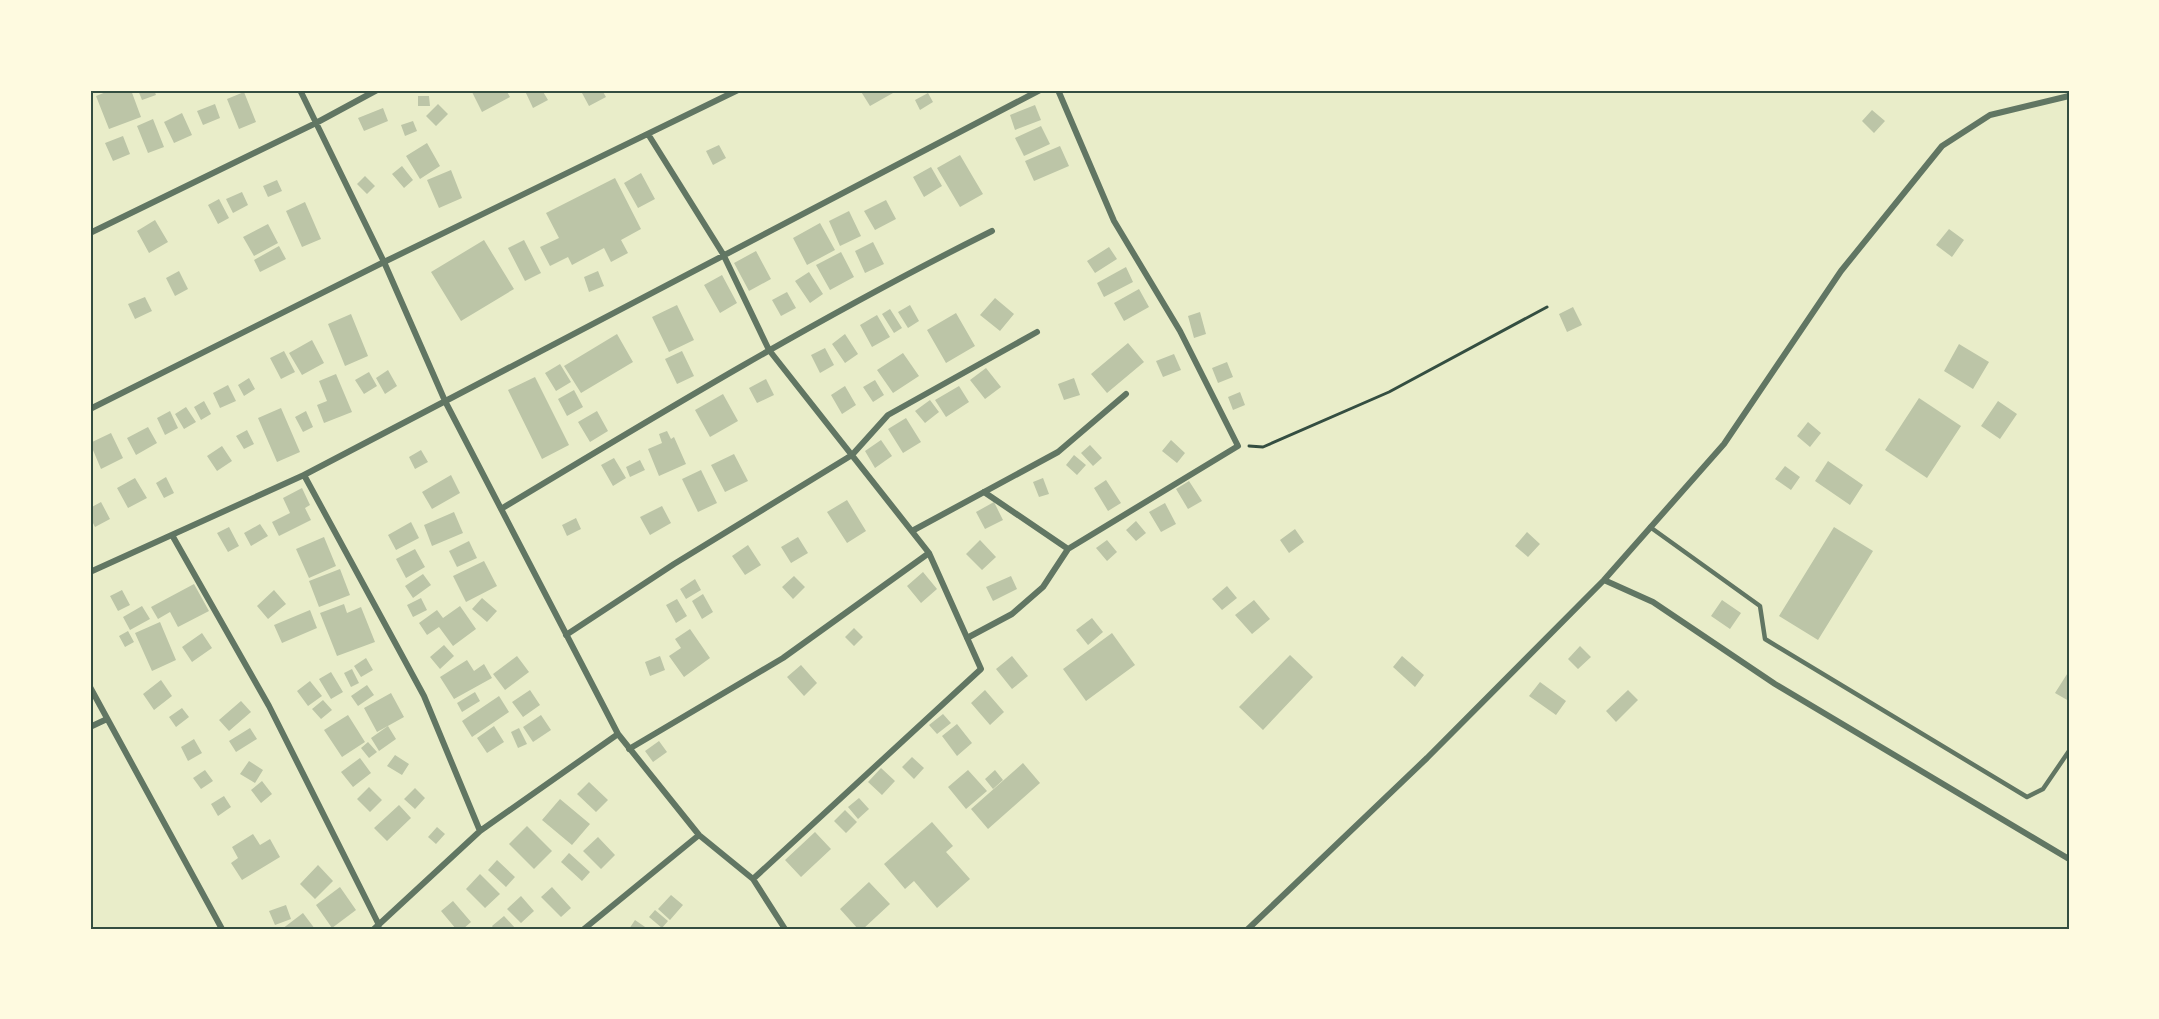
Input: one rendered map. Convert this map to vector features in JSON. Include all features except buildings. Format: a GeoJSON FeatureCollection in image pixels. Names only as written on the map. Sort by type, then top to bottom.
{"type":"FeatureCollection","features":[{"type":"Feature","properties":{"kind":"street"},"geometry":{"type":"LineString","coordinates":[[300,90],[384,262],[445,401],[618,734],[699,835],[753,879],[785,929]]}},
{"type":"Feature","properties":{"kind":"street"},"geometry":{"type":"LineString","coordinates":[[90,233],[316,123],[377,90]]}},
{"type":"Feature","properties":{"kind":"street"},"geometry":{"type":"LineString","coordinates":[[90,410],[384,262],[738,90]]}},
{"type":"Feature","properties":{"kind":"street"},"geometry":{"type":"LineString","coordinates":[[90,572],[304,475],[1040,90]]}},
{"type":"Feature","properties":{"kind":"street"},"geometry":{"type":"LineString","coordinates":[[967,638],[1012,614],[1036,594],[1068,549],[1238,446],[1180,332],[1114,221],[1058,90]]}},
{"type":"Feature","properties":{"kind":"street"},"geometry":{"type":"LineString","coordinates":[[1248,929],[1427,758],[1604,580],[1724,444],[1841,271],[1942,146],[1990,115],[2069,96]]}},
{"type":"Feature","properties":{"kind":"street"},"geometry":{"type":"LineString","coordinates":[[648,134],[723,254],[769,350],[929,553],[981,669],[753,879]]}},
{"type":"Feature","properties":{"kind":"street"},"geometry":{"type":"LineString","coordinates":[[501,509],[769,350],[908,273],[992,231]]}},
{"type":"Feature","properties":{"kind":"street"},"geometry":{"type":"LineString","coordinates":[[567,635],[674,564],[852,455],[888,415],[1037,332]]}},
{"type":"Feature","properties":{"kind":"street"},"geometry":{"type":"LineString","coordinates":[[912,531],[1058,452],[1126,394]]}},
{"type":"Feature","properties":{"kind":"street"},"geometry":{"type":"LineString","coordinates":[[304,475],[424,696],[480,831]]}},
{"type":"Feature","properties":{"kind":"street"},"geometry":{"type":"LineString","coordinates":[[984,492],[1068,549]]}},
{"type":"Feature","properties":{"kind":"street"},"geometry":{"type":"LineString","coordinates":[[172,535],[269,706],[377,927],[480,831],[618,734]]}},
{"type":"Feature","properties":{"kind":"street"},"geometry":{"type":"LineString","coordinates":[[629,749],[783,658],[929,553]]}},
{"type":"Feature","properties":{"kind":"street"},"geometry":{"type":"LineString","coordinates":[[1604,580],[1653,602],[1775,684],[2069,859]]}},
{"type":"Feature","properties":{"kind":"street"},"geometry":{"type":"LineString","coordinates":[[90,687],[222,929]]}},
{"type":"Feature","properties":{"kind":"street"},"geometry":{"type":"LineString","coordinates":[[90,727],[107,719]]}},
{"type":"Feature","properties":{"kind":"street"},"geometry":{"type":"LineString","coordinates":[[584,929],[699,835]]}},
{"type":"Feature","properties":{"kind":"lane"},"geometry":{"type":"LineString","coordinates":[[1650,527],[1760,606],[1765,639],[2027,797],[2043,789],[2069,751]]}},
{"type":"Feature","properties":{"kind":"path"},"geometry":{"type":"LineString","coordinates":[[1238,446],[1263,447],[1389,392],[1547,307]]}}]}
